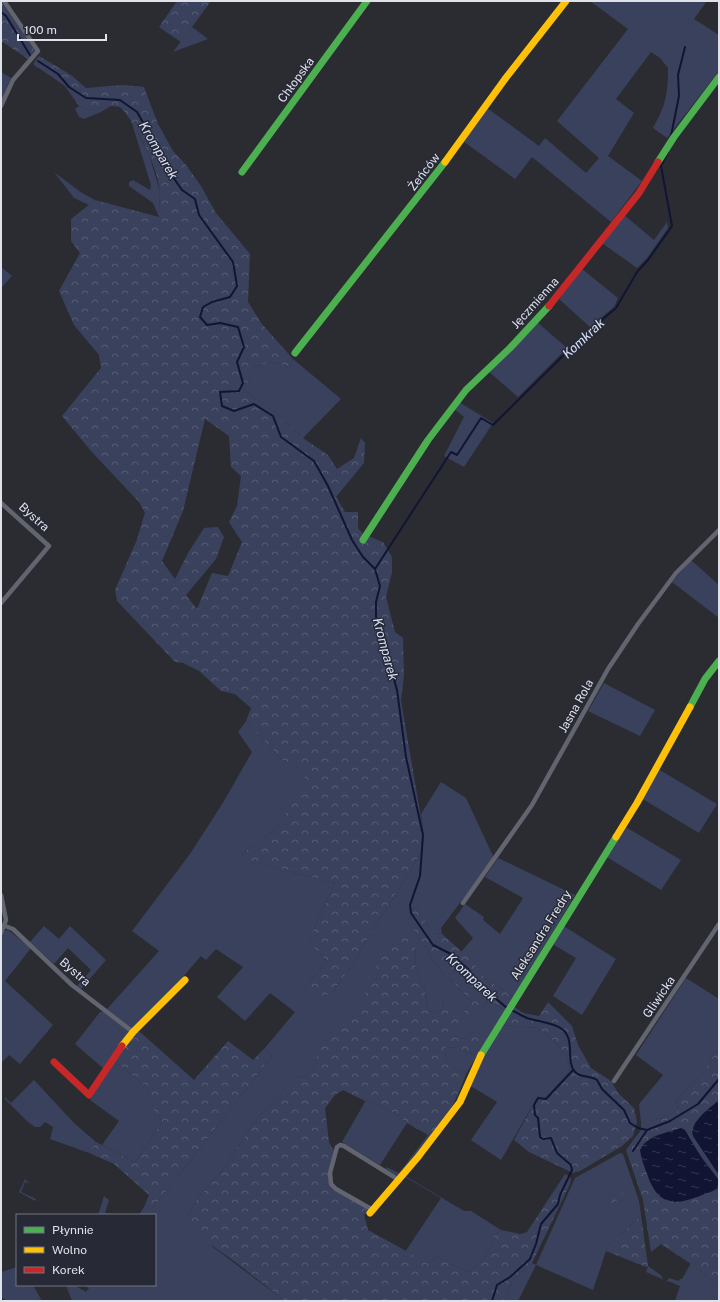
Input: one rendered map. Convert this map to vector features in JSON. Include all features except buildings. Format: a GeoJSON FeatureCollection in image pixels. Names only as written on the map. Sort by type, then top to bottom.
{"type":"FeatureCollection","features":[{"type":"Feature","properties":{"kind":"street"},"geometry":{"type":"LineString","coordinates":[[1,106],[13,80],[38,51],[4,1]]}},
{"type":"Feature","properties":{"kind":"street","name":"Chłopska"},"geometry":{"type":"LineString","coordinates":[[242,172],[367,1]]}},
{"type":"Feature","properties":{"kind":"street","name":"Żeńców"},"geometry":{"type":"LineString","coordinates":[[295,353],[438,172],[505,79],[566,1]]}},
{"type":"Feature","properties":{"kind":"street","name":"Jęczmienna"},"geometry":{"type":"LineString","coordinates":[[363,540],[428,440],[466,390],[510,348],[561,293],[608,230],[639,193],[674,137],[719,77]]}},
{"type":"Feature","properties":{"kind":"street","name":"Bystra"},"geometry":{"type":"LineString","coordinates":[[1,503],[49,546],[1,603]]}},
{"type":"Feature","properties":{"kind":"street","name":"Jasna Rola"},"geometry":{"type":"LineString","coordinates":[[463,903],[532,805],[608,669],[629,637],[676,573],[719,530]]}},
{"type":"Feature","properties":{"kind":"street","name":"Aleksandra Fredry"},"geometry":{"type":"LineString","coordinates":[[372,1212],[460,1102],[485,1046],[637,803],[705,679],[719,661]]}},
{"type":"Feature","properties":{"kind":"street"},"geometry":{"type":"LineString","coordinates":[[1,895],[6,916],[5,926],[1,933]]}},
{"type":"Feature","properties":{"kind":"street","name":"Gliwicka"},"geometry":{"type":"LineString","coordinates":[[614,1081],[719,924]]}},
{"type":"Feature","properties":{"kind":"street","name":"Bystra"},"geometry":{"type":"LineString","coordinates":[[5,926],[13,929],[72,984],[133,1032]]}},
{"type":"Feature","properties":{"kind":"street"},"geometry":{"type":"LineString","coordinates":[[54,1062],[89,1095],[133,1032],[185,980]]}},
{"type":"Feature","properties":{"kind":"street"},"geometry":{"type":"LineString","coordinates":[[372,1212],[336,1189],[331,1184],[330,1173],[338,1146],[342,1145],[399,1180]]}},
{"type":"Feature","properties":{"kind":"green space"},"geometry":{"type":"Polygon","coordinates":[[[1,1],[35,51],[28,59],[1,41],[1,1]]]}},
{"type":"Feature","properties":{"kind":"green space"},"geometry":{"type":"Polygon","coordinates":[[[177,1],[211,1],[181,42],[159,27],[177,1]]]}},
{"type":"Feature","properties":{"kind":"green space"},"geometry":{"type":"Polygon","coordinates":[[[590,1],[707,1],[694,19],[719,35],[719,71],[667,138],[653,128],[661,113],[667,85],[668,68],[660,58],[651,52],[616,99],[634,113],[608,156],[642,181],[611,222],[532,157],[515,179],[463,141],[487,108],[539,146],[545,138],[586,173],[599,158],[557,121],[628,29],[590,1]]]}},
{"type":"Feature","properties":{"kind":"green space"},"geometry":{"type":"Polygon","coordinates":[[[192,27],[208,39],[173,52],[192,27]]]}},
{"type":"Feature","properties":{"kind":"green space"},"geometry":{"type":"Polygon","coordinates":[[[39,56],[71,75],[86,88],[123,85],[144,87],[158,124],[173,151],[186,165],[201,186],[216,213],[250,254],[248,302],[262,324],[293,359],[289,367],[272,362],[256,366],[244,390],[277,414],[303,438],[328,455],[337,469],[354,458],[361,438],[365,443],[364,463],[336,497],[345,512],[358,512],[358,528],[363,534],[383,542],[392,557],[392,572],[386,597],[395,632],[403,638],[404,675],[401,701],[424,835],[422,851],[348,971],[331,994],[317,996],[305,987],[327,961],[308,942],[335,883],[258,863],[238,865],[243,853],[278,828],[307,773],[282,760],[246,721],[251,708],[235,694],[221,691],[199,671],[183,663],[175,662],[117,601],[115,590],[136,542],[145,513],[139,502],[91,451],[62,416],[101,368],[99,355],[74,325],[59,291],[80,253],[71,241],[71,219],[95,200],[159,217],[160,192],[156,172],[146,147],[133,124],[120,107],[111,106],[88,110],[79,106],[65,86],[33,64],[39,56]],[[205,419],[183,511],[162,561],[175,579],[188,553],[204,528],[218,527],[224,537],[216,559],[186,595],[197,609],[212,573],[228,576],[242,542],[229,522],[237,506],[241,476],[231,467],[229,436],[205,419]]]}},
{"type":"Feature","properties":{"kind":"green space"},"geometry":{"type":"Polygon","coordinates":[[[1,72],[11,78],[1,101],[1,72]]]}},
{"type":"Feature","properties":{"kind":"green space"},"geometry":{"type":"Polygon","coordinates":[[[79,106],[88,110],[111,106],[84,119],[79,117],[75,109],[79,106]]]}},
{"type":"Feature","properties":{"kind":"green space"},"geometry":{"type":"Polygon","coordinates":[[[130,117],[149,155],[160,191],[159,217],[153,203],[129,186],[129,182],[133,180],[150,190],[151,185],[130,117]]]}},
{"type":"Feature","properties":{"kind":"green space"},"geometry":{"type":"Polygon","coordinates":[[[54,172],[82,193],[95,200],[89,205],[74,198],[54,172]]]}},
{"type":"Feature","properties":{"kind":"green space"},"geometry":{"type":"Polygon","coordinates":[[[624,215],[654,240],[667,222],[668,228],[647,258],[637,268],[602,243],[624,215]]]}},
{"type":"Feature","properties":{"kind":"green space"},"geometry":{"type":"Polygon","coordinates":[[[1,267],[12,276],[1,288],[1,267]]]}},
{"type":"Feature","properties":{"kind":"green space"},"geometry":{"type":"Polygon","coordinates":[[[582,269],[618,298],[614,307],[590,327],[559,299],[582,269]]]}},
{"type":"Feature","properties":{"kind":"green space"},"geometry":{"type":"Polygon","coordinates":[[[537,322],[567,348],[518,397],[488,371],[537,322]]]}},
{"type":"Feature","properties":{"kind":"green space"},"geometry":{"type":"Polygon","coordinates":[[[293,359],[341,399],[303,438],[277,414],[244,390],[256,366],[272,362],[289,367],[293,359]]]}},
{"type":"Feature","properties":{"kind":"green space"},"geometry":{"type":"Polygon","coordinates":[[[459,402],[493,423],[464,467],[444,456],[464,417],[454,409],[459,402]]]}},
{"type":"Feature","properties":{"kind":"green space"},"geometry":{"type":"Polygon","coordinates":[[[691,560],[719,585],[719,618],[672,582],[691,560]]]}},
{"type":"Feature","properties":{"kind":"green space"},"geometry":{"type":"Polygon","coordinates":[[[604,683],[655,710],[640,736],[588,711],[604,683]]]}},
{"type":"Feature","properties":{"kind":"green space"},"geometry":{"type":"Polygon","coordinates":[[[246,721],[282,760],[308,773],[278,828],[243,853],[239,864],[258,863],[335,883],[308,942],[327,961],[305,987],[331,994],[348,971],[422,851],[424,835],[421,814],[441,782],[466,798],[494,858],[441,928],[442,934],[433,933],[416,907],[407,921],[428,951],[431,959],[472,1002],[463,1014],[481,1014],[488,999],[505,1011],[488,1038],[475,1031],[464,1039],[454,1035],[450,1010],[445,997],[441,1013],[428,1011],[424,987],[416,971],[415,948],[367,997],[360,1007],[331,1030],[317,1048],[317,1063],[306,1076],[296,1078],[258,1117],[222,1171],[198,1198],[187,1216],[213,1247],[285,1301],[72,1301],[66,1286],[76,1286],[86,1292],[89,1288],[85,1286],[156,1286],[156,1214],[140,1214],[145,1205],[152,1209],[272,1056],[264,1049],[295,1012],[270,993],[245,1021],[217,997],[243,967],[216,949],[206,960],[201,956],[162,1001],[132,1029],[107,1009],[159,951],[132,931],[190,854],[224,801],[252,752],[238,732],[246,721]]]}},
{"type":"Feature","properties":{"kind":"green space"},"geometry":{"type":"Polygon","coordinates":[[[658,769],[717,804],[699,833],[641,798],[658,769]]]}},
{"type":"Feature","properties":{"kind":"green space"},"geometry":{"type":"Polygon","coordinates":[[[624,826],[681,860],[661,890],[605,856],[624,826]]]}},
{"type":"Feature","properties":{"kind":"green space"},"geometry":{"type":"Polygon","coordinates":[[[498,858],[575,895],[514,997],[486,979],[461,952],[473,938],[455,918],[465,904],[484,917],[483,920],[500,934],[523,898],[485,877],[498,858]]]}},
{"type":"Feature","properties":{"kind":"green space"},"geometry":{"type":"Polygon","coordinates":[[[416,907],[433,933],[442,934],[470,959],[486,979],[514,997],[505,1011],[488,999],[481,1014],[471,1021],[462,1014],[472,1002],[431,959],[428,951],[407,921],[416,907]]]}},
{"type":"Feature","properties":{"kind":"green space"},"geometry":{"type":"Polygon","coordinates":[[[562,925],[616,959],[582,1015],[553,996],[576,958],[551,943],[562,925]]]}},
{"type":"Feature","properties":{"kind":"green space"},"geometry":{"type":"Polygon","coordinates":[[[44,926],[59,939],[70,926],[106,960],[81,989],[77,986],[91,970],[68,948],[54,964],[30,942],[44,926]]]}},
{"type":"Feature","properties":{"kind":"green space"},"geometry":{"type":"Polygon","coordinates":[[[8,930],[31,948],[5,981],[53,1025],[20,1064],[9,1055],[1,1063],[1,935],[4,931],[8,930]]]}},
{"type":"Feature","properties":{"kind":"green space"},"geometry":{"type":"Polygon","coordinates":[[[401,931],[415,948],[416,971],[424,987],[428,1011],[441,1013],[445,997],[451,1001],[450,1010],[459,1021],[454,1035],[464,1039],[475,1031],[488,1038],[477,1056],[458,1048],[445,1047],[446,1058],[450,1065],[466,1074],[451,1108],[441,1124],[428,1135],[407,1123],[395,1113],[343,1090],[335,1095],[325,1108],[329,1142],[334,1151],[330,1185],[366,1208],[368,1212],[364,1215],[368,1230],[428,1263],[438,1257],[468,1272],[485,1258],[490,1249],[493,1237],[501,1230],[521,1234],[527,1232],[565,1174],[571,1178],[570,1184],[532,1263],[513,1280],[503,1301],[285,1301],[238,1264],[189,1229],[187,1216],[198,1198],[222,1171],[258,1117],[296,1078],[306,1076],[317,1063],[316,1050],[321,1040],[327,1033],[355,1010],[367,997],[362,986],[401,931]]]}},
{"type":"Feature","properties":{"kind":"green space"},"geometry":{"type":"Polygon","coordinates":[[[686,978],[719,999],[719,1047],[703,1072],[676,1100],[678,1110],[662,1118],[641,1123],[639,1104],[663,1075],[636,1055],[686,978]]]}},
{"type":"Feature","properties":{"kind":"green space"},"geometry":{"type":"Polygon","coordinates":[[[548,1002],[572,1026],[578,1045],[591,1068],[611,1081],[618,1093],[634,1108],[637,1122],[633,1136],[622,1146],[580,1171],[573,1173],[529,1152],[514,1140],[538,1096],[543,1099],[552,1091],[570,1069],[566,1055],[550,1037],[537,1028],[501,1025],[513,1006],[523,1013],[539,1016],[548,1002]]]}},
{"type":"Feature","properties":{"kind":"green space"},"geometry":{"type":"Polygon","coordinates":[[[100,1012],[104,1012],[129,1031],[104,1069],[75,1044],[100,1012]]]}},
{"type":"Feature","properties":{"kind":"green space"},"geometry":{"type":"Polygon","coordinates":[[[501,1025],[537,1028],[550,1037],[566,1055],[570,1069],[552,1091],[543,1099],[538,1096],[501,1160],[471,1140],[497,1102],[469,1085],[488,1046],[501,1025]]]}},
{"type":"Feature","properties":{"kind":"green space"},"geometry":{"type":"Polygon","coordinates":[[[137,1032],[140,1032],[194,1080],[228,1041],[253,1060],[264,1049],[272,1056],[152,1209],[145,1205],[149,1195],[114,1164],[89,1153],[96,1142],[135,1162],[162,1122],[148,1101],[147,1087],[114,1061],[137,1032]]]}},
{"type":"Feature","properties":{"kind":"green space"},"geometry":{"type":"Polygon","coordinates":[[[445,1047],[458,1048],[477,1056],[466,1074],[450,1065],[446,1058],[445,1047]]]}},
{"type":"Feature","properties":{"kind":"green space"},"geometry":{"type":"Polygon","coordinates":[[[719,1047],[719,1100],[695,1123],[692,1131],[687,1133],[681,1128],[654,1136],[643,1144],[692,1198],[719,1189],[719,1287],[700,1270],[661,1244],[651,1252],[643,1200],[626,1150],[641,1130],[641,1123],[662,1118],[678,1110],[676,1100],[703,1072],[719,1047]]]}},
{"type":"Feature","properties":{"kind":"green space"},"geometry":{"type":"Polygon","coordinates":[[[114,1061],[147,1087],[149,1101],[162,1122],[135,1162],[102,1145],[119,1121],[90,1100],[114,1061]]]}},
{"type":"Feature","properties":{"kind":"green space"},"geometry":{"type":"Polygon","coordinates":[[[34,1080],[75,1124],[96,1142],[89,1153],[50,1139],[53,1127],[45,1122],[40,1127],[35,1127],[5,1099],[5,1097],[11,1103],[34,1080]]]}},
{"type":"Feature","properties":{"kind":"green space"},"geometry":{"type":"Polygon","coordinates":[[[366,1100],[395,1113],[407,1123],[380,1165],[342,1142],[366,1100]]]}},
{"type":"Feature","properties":{"kind":"green space"},"geometry":{"type":"Polygon","coordinates":[[[435,1131],[398,1176],[386,1169],[386,1167],[399,1173],[428,1135],[435,1131]]]}},
{"type":"Feature","properties":{"kind":"green space"},"geometry":{"type":"Polygon","coordinates":[[[692,1131],[693,1136],[719,1175],[719,1181],[688,1138],[687,1133],[692,1131]]]}},
{"type":"Feature","properties":{"kind":"green space"},"geometry":{"type":"Polygon","coordinates":[[[620,1153],[623,1154],[639,1201],[641,1215],[607,1248],[593,1290],[536,1265],[575,1178],[620,1153]]]}},
{"type":"Feature","properties":{"kind":"green space"},"geometry":{"type":"Polygon","coordinates":[[[405,1176],[464,1211],[471,1211],[501,1230],[493,1237],[488,1253],[478,1265],[468,1272],[438,1257],[428,1263],[405,1252],[441,1198],[407,1178],[403,1178],[405,1176]]]}},
{"type":"Feature","properties":{"kind":"green space"},"geometry":{"type":"Polygon","coordinates":[[[25,1179],[29,1183],[41,1187],[25,1182],[21,1192],[36,1199],[35,1201],[19,1192],[25,1179]]]}},
{"type":"Feature","properties":{"kind":"green space"},"geometry":{"type":"Polygon","coordinates":[[[620,1190],[623,1194],[613,1204],[606,1205],[604,1201],[620,1190]]]}},
{"type":"Feature","properties":{"kind":"green space"},"geometry":{"type":"Polygon","coordinates":[[[104,1196],[109,1200],[105,1213],[114,1214],[98,1214],[104,1196]]]}},
{"type":"Feature","properties":{"kind":"green space"},"geometry":{"type":"Polygon","coordinates":[[[641,1215],[648,1266],[646,1267],[606,1251],[607,1248],[641,1215]]]}},
{"type":"Feature","properties":{"kind":"green space"},"geometry":{"type":"Polygon","coordinates":[[[532,1263],[536,1265],[518,1301],[503,1301],[513,1280],[532,1263]]]}},
{"type":"Feature","properties":{"kind":"green space"},"geometry":{"type":"Polygon","coordinates":[[[691,1263],[719,1287],[719,1301],[675,1301],[680,1286],[668,1281],[665,1283],[669,1278],[679,1281],[682,1279],[691,1263]]]}},
{"type":"Feature","properties":{"kind":"green space"},"geometry":{"type":"Polygon","coordinates":[[[648,1266],[662,1276],[663,1282],[662,1279],[646,1272],[648,1266]]]}},
{"type":"Feature","properties":{"kind":"green space"},"geometry":{"type":"Polygon","coordinates":[[[16,1267],[16,1286],[34,1286],[42,1301],[7,1301],[1,1297],[1,1272],[16,1267]]]}},
{"type":"Feature","properties":{"kind":"water"},"geometry":{"type":"Polygon","coordinates":[[[719,1100],[719,1175],[693,1136],[693,1131],[697,1120],[719,1100]]]}},
{"type":"Feature","properties":{"kind":"water"},"geometry":{"type":"Polygon","coordinates":[[[681,1128],[685,1130],[701,1157],[718,1179],[719,1186],[712,1191],[697,1197],[679,1202],[671,1201],[659,1196],[651,1183],[640,1150],[643,1145],[653,1138],[681,1128]]]}},
{"type":"Feature","properties":{"kind":"waterway","name":"Kromparek"},"geometry":{"type":"LineString","coordinates":[[1,12],[6,16],[30,55]]}},
{"type":"Feature","properties":{"kind":"waterway","name":"Komkrak"},"geometry":{"type":"LineString","coordinates":[[671,136],[679,96],[678,75],[685,47]]}},
{"type":"Feature","properties":{"kind":"waterway","name":"Kromparek"},"geometry":{"type":"LineString","coordinates":[[38,61],[58,74],[69,87],[86,98],[120,100],[137,112],[155,143],[166,167],[182,190],[195,199],[199,215],[233,262],[237,286],[230,297],[212,302],[203,307],[200,317],[207,325],[220,323],[238,327],[244,347],[237,362],[243,383],[239,391],[220,392],[222,406],[234,411],[254,404],[273,416],[281,437],[314,461],[328,486],[352,540],[363,557],[375,569],[380,586],[376,602],[376,617],[397,690],[406,757],[423,835],[420,876],[410,905],[411,913],[433,945],[451,954],[469,970],[482,987],[507,1008]]}},
{"type":"Feature","properties":{"kind":"waterway","name":"Komkrak"},"geometry":{"type":"LineString","coordinates":[[375,569],[451,452],[457,455],[481,418],[493,425],[584,335],[616,308],[637,272],[648,260],[672,226],[661,166],[668,152]]}},
{"type":"Feature","properties":{"kind":"waterway","name":"Kromparek"},"geometry":{"type":"LineString","coordinates":[[511,1010],[527,1018],[550,1023],[562,1029],[569,1039],[571,1062],[575,1072],[597,1080],[602,1089],[624,1110],[630,1123],[638,1128],[647,1130],[670,1121],[698,1104],[719,1079]]}},
{"type":"Feature","properties":{"kind":"waterway"},"geometry":{"type":"LineString","coordinates":[[492,1301],[497,1285],[510,1277],[530,1259],[536,1244],[541,1224],[558,1204],[560,1195],[572,1170],[571,1165],[557,1153],[551,1138],[543,1139],[540,1137],[538,1118],[535,1115],[534,1105],[538,1098],[546,1099],[573,1070]]}},
{"type":"Feature","properties":{"kind":"waterway"},"geometry":{"type":"LineString","coordinates":[[633,1151],[647,1130]]}},
{"type":"Feature","properties":{"kind":"traffic: fast"},"geometry":{"type":"LineString","coordinates":[[242,172],[367,1]]}},
{"type":"Feature","properties":{"kind":"traffic: fast"},"geometry":{"type":"LineString","coordinates":[[658,162],[674,137],[719,77]]}},
{"type":"Feature","properties":{"kind":"traffic: fast"},"geometry":{"type":"LineString","coordinates":[[295,353],[445,162]]}},
{"type":"Feature","properties":{"kind":"traffic: fast"},"geometry":{"type":"LineString","coordinates":[[363,540],[428,440],[466,390],[510,348],[549,306]]}},
{"type":"Feature","properties":{"kind":"traffic: fast"},"geometry":{"type":"LineString","coordinates":[[690,707],[705,679],[719,661]]}},
{"type":"Feature","properties":{"kind":"traffic: fast"},"geometry":{"type":"LineString","coordinates":[[481,1055],[616,837]]}},
{"type":"Feature","properties":{"kind":"traffic: slow"},"geometry":{"type":"LineString","coordinates":[[445,162],[505,79],[566,1]]}},
{"type":"Feature","properties":{"kind":"traffic: slow"},"geometry":{"type":"LineString","coordinates":[[616,837],[637,803],[690,707]]}},
{"type":"Feature","properties":{"kind":"traffic: slow"},"geometry":{"type":"LineString","coordinates":[[122,1046],[133,1032],[185,980]]}},
{"type":"Feature","properties":{"kind":"traffic: slow"},"geometry":{"type":"LineString","coordinates":[[370,1213],[418,1157],[460,1102],[481,1055]]}},
{"type":"Feature","properties":{"kind":"traffic: jam"},"geometry":{"type":"LineString","coordinates":[[549,306],[639,193],[658,162]]}},
{"type":"Feature","properties":{"kind":"traffic: jam"},"geometry":{"type":"LineString","coordinates":[[54,1062],[89,1095],[122,1046]]}}]}
